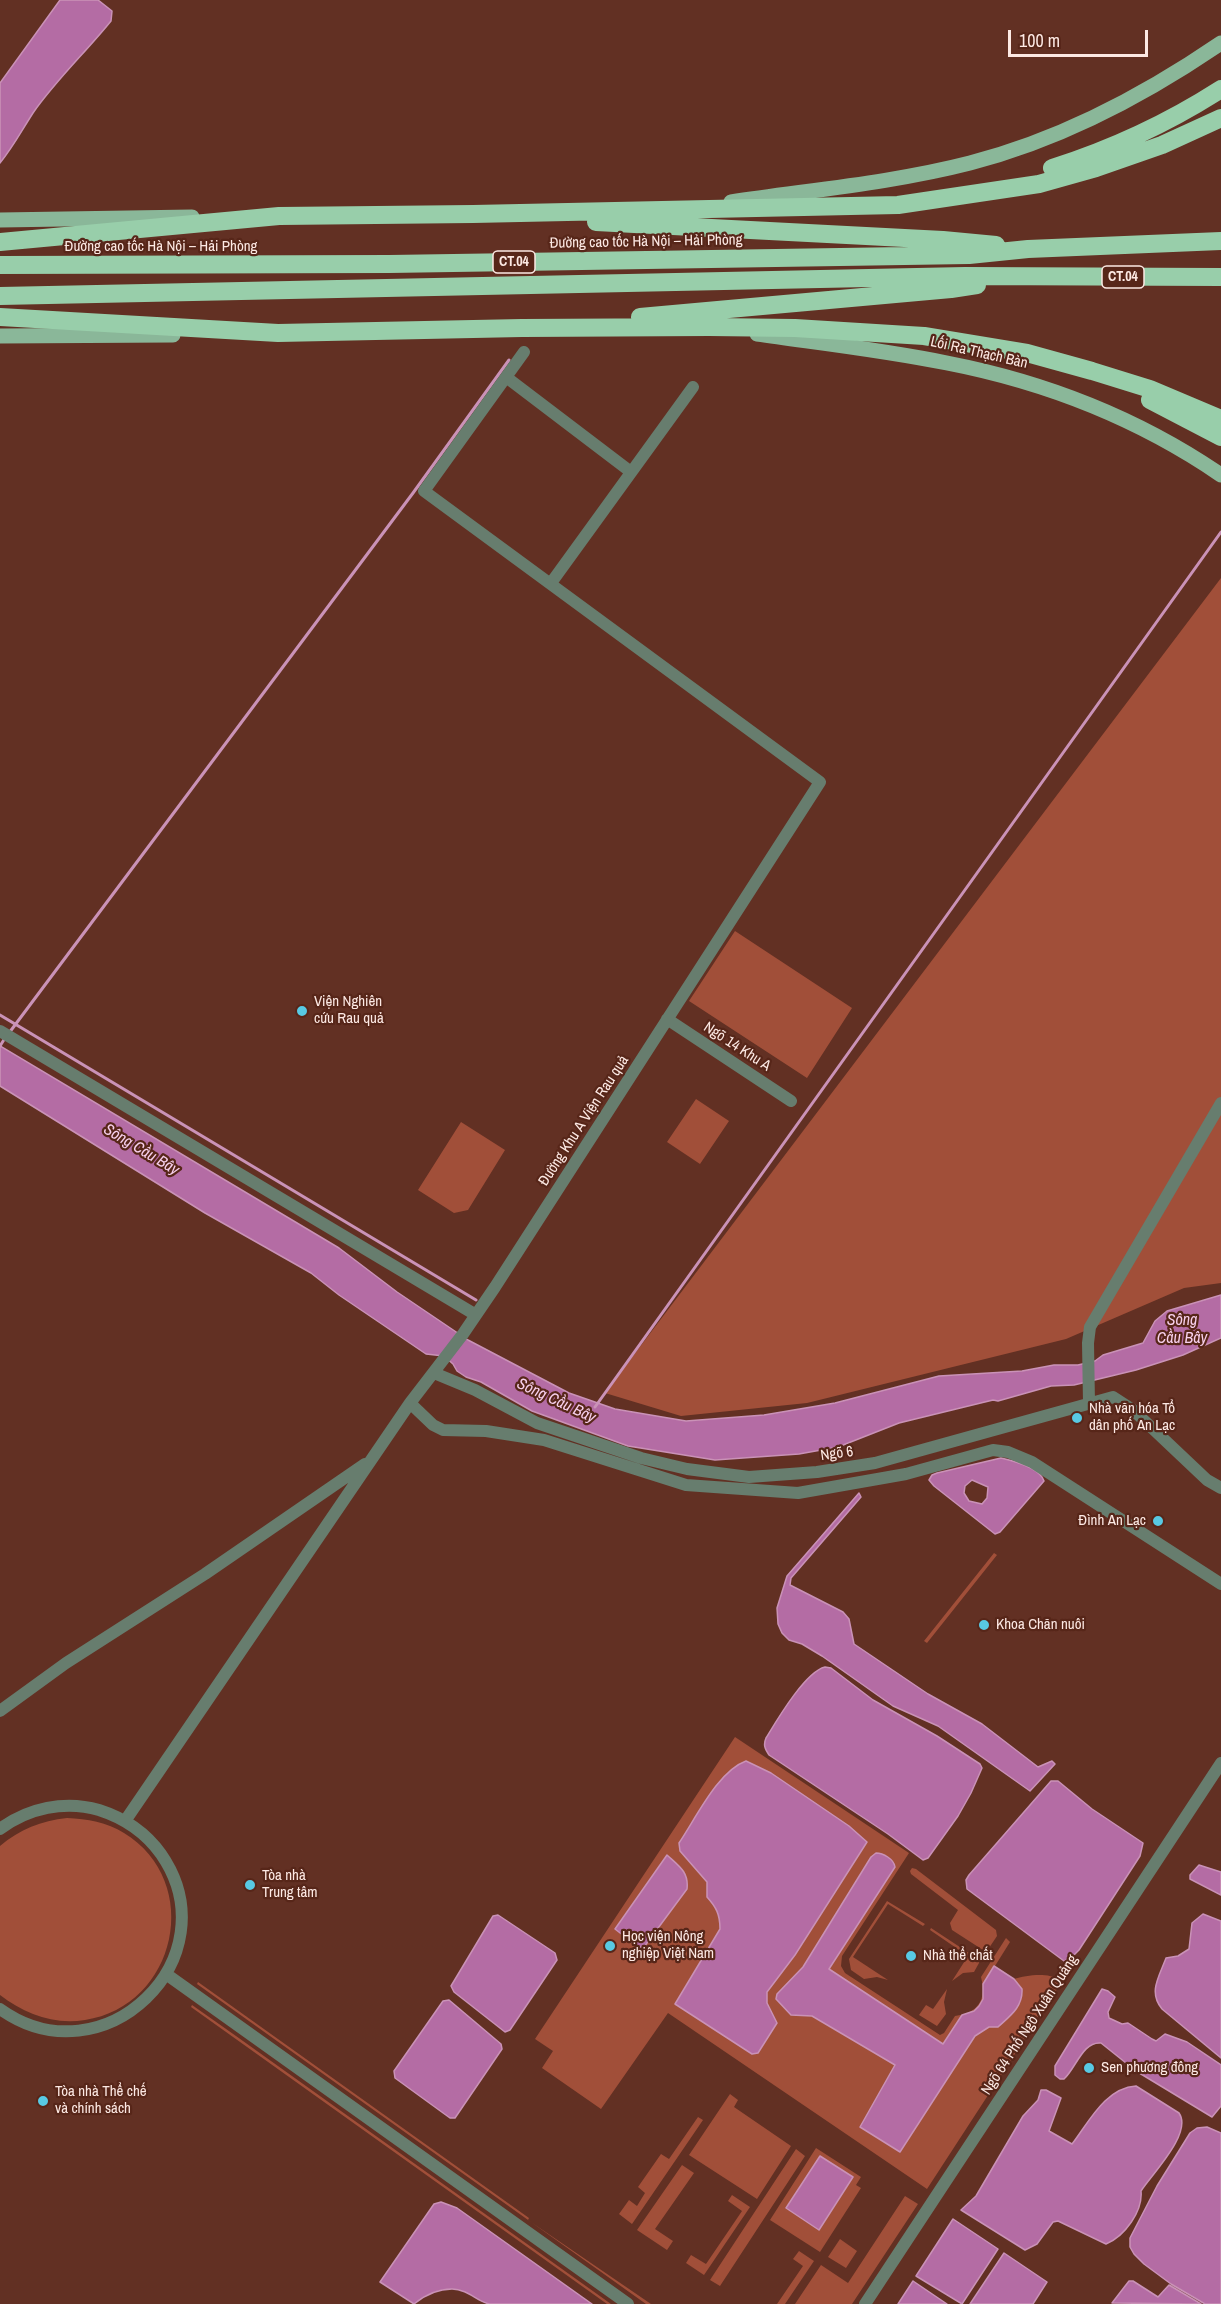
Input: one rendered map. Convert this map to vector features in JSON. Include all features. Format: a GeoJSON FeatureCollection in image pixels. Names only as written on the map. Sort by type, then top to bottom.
{"type":"FeatureCollection","features":[{"type":"Feature","properties":{"kind":"highway"},"geometry":{"type":"LineString","coordinates":[[966,196],[1109,148],[1191,108],[1221,89]]}},
{"type":"Feature","properties":{"kind":"highway"},"geometry":{"type":"LineString","coordinates":[[966,196],[1039,184],[1096,168],[1162,145],[1221,118]]}},
{"type":"Feature","properties":{"kind":"highway","name":"Đường cao tốc Hà Nội – Hải Phòng"},"geometry":{"type":"LineString","coordinates":[[0,242],[279,216],[898,205],[966,196]]}},
{"type":"Feature","properties":{"kind":"highway"},"geometry":{"type":"LineString","coordinates":[[473,214],[633,225],[943,240],[1028,249]]}},
{"type":"Feature","properties":{"kind":"highway","name":"Đường cao tốc Hà Nội – Hải Phòng"},"geometry":{"type":"LineString","coordinates":[[0,265],[389,264],[945,256],[1028,249],[1221,241]]}},
{"type":"Feature","properties":{"kind":"highway","name":"CT.04"},"geometry":{"type":"LineString","coordinates":[[0,296],[953,276],[1221,277]]}},
{"type":"Feature","properties":{"kind":"highway"},"geometry":{"type":"LineString","coordinates":[[522,328],[951,289],[1026,277]]}},
{"type":"Feature","properties":{"kind":"highway"},"geometry":{"type":"LineString","coordinates":[[0,317],[278,333],[709,327],[795,328],[924,336],[1026,353],[1092,371],[1150,389],[1221,419]]}},
{"type":"Feature","properties":{"kind":"highway"},"geometry":{"type":"LineString","coordinates":[[1092,371],[1221,437]]}},
{"type":"Feature","properties":{"kind":"main road"},"geometry":{"type":"LineString","coordinates":[[686,210],[868,183],[971,163],[1053,135],[1143,93],[1221,43]]}},
{"type":"Feature","properties":{"kind":"main road"},"geometry":{"type":"LineString","coordinates":[[0,220],[279,216]]}},
{"type":"Feature","properties":{"kind":"main road","name":"Lối Ra Thạch Bàn"},"geometry":{"type":"LineString","coordinates":[[709,327],[914,356],[1022,381],[1100,409],[1126,421],[1221,475]]}},
{"type":"Feature","properties":{"kind":"main road"},"geometry":{"type":"LineString","coordinates":[[0,336],[278,333]]}},
{"type":"Feature","properties":{"kind":"street"},"geometry":{"type":"LineString","coordinates":[[524,352],[424,491],[551,583],[693,387]]}},
{"type":"Feature","properties":{"kind":"street"},"geometry":{"type":"LineString","coordinates":[[506,377],[631,472]]}},
{"type":"Feature","properties":{"kind":"street","name":"Đường Khu A Viện Rau quả"},"geometry":{"type":"LineString","coordinates":[[125,1821],[410,1403],[436,1372],[476,1315],[820,782],[551,583]]}},
{"type":"Feature","properties":{"kind":"street","name":"Ngõ 14 Khu A"},"geometry":{"type":"LineString","coordinates":[[667,1019],[791,1101]]}},
{"type":"Feature","properties":{"kind":"street"},"geometry":{"type":"LineString","coordinates":[[0,1031],[476,1315]]}},
{"type":"Feature","properties":{"kind":"street"},"geometry":{"type":"LineString","coordinates":[[1089,1399],[1088,1335],[1093,1321],[1221,1103]]}},
{"type":"Feature","properties":{"kind":"street","name":"Ngõ 6"},"geometry":{"type":"LineString","coordinates":[[436,1372],[476,1390],[537,1423],[641,1458],[687,1469],[749,1477],[817,1472],[875,1463],[1089,1399],[1111,1397],[1133,1410],[1207,1480],[1221,1488]]}},
{"type":"Feature","properties":{"kind":"street"},"geometry":{"type":"LineString","coordinates":[[410,1403],[433,1425],[443,1430],[486,1431],[544,1440],[686,1485],[798,1493],[906,1474],[993,1450],[1008,1452],[1032,1462],[1221,1584]]}},
{"type":"Feature","properties":{"kind":"street"},"geometry":{"type":"LineString","coordinates":[[0,1711],[85,1651],[205,1574],[371,1460]]}},
{"type":"Feature","properties":{"kind":"street","name":"Ngõ 64 Phố Ngô Xuân Quảng"},"geometry":{"type":"LineString","coordinates":[[865,2304],[1221,1763]]}},
{"type":"Feature","properties":{"kind":"street"},"geometry":{"type":"LineString","coordinates":[[0,1829],[22,1816],[58,1806],[96,1809],[125,1821],[146,1836],[158,1850],[176,1884],[181,1912],[176,1950],[166,1974],[151,1995],[133,2011],[108,2024],[71,2032],[44,2029],[17,2020],[0,2009]]}},
{"type":"Feature","properties":{"kind":"street"},"geometry":{"type":"LineString","coordinates":[[166,1974],[628,2304]]}},
{"type":"Feature","properties":{"kind":"shaded area"},"geometry":{"type":"Polygon","coordinates":[[[1221,578],[1221,1283],[1184,1288],[1066,1339],[807,1403],[681,1416],[605,1393],[1221,578]]]}},
{"type":"Feature","properties":{"kind":"shaded area"},"geometry":{"type":"Polygon","coordinates":[[[735,931],[852,1008],[807,1078],[689,1001],[735,931]]]}},
{"type":"Feature","properties":{"kind":"shaded area"},"geometry":{"type":"Polygon","coordinates":[[[696,1099],[729,1121],[700,1164],[667,1142],[696,1099]]]}},
{"type":"Feature","properties":{"kind":"shaded area"},"geometry":{"type":"Polygon","coordinates":[[[461,1122],[505,1150],[468,1210],[454,1213],[418,1190],[461,1122]]]}},
{"type":"Feature","properties":{"kind":"shaded area"},"geometry":{"type":"Polygon","coordinates":[[[994,1553],[997,1555],[927,1643],[924,1641],[994,1553]]]}},
{"type":"Feature","properties":{"kind":"shaded area"},"geometry":{"type":"Polygon","coordinates":[[[735,1737],[909,1853],[842,1956],[841,1966],[845,1973],[940,2035],[944,2033],[955,2016],[970,2012],[979,2004],[983,1992],[981,1977],[1006,1938],[1010,1942],[995,1966],[1014,1979],[1044,1975],[1060,1980],[1061,1983],[927,2189],[668,2013],[601,2109],[542,2068],[553,2051],[535,2039],[735,1737]]]}},
{"type":"Feature","properties":{"kind":"shaded area"},"geometry":{"type":"Polygon","coordinates":[[[67,1818],[89,1820],[111,1826],[124,1833],[149,1855],[165,1881],[171,1910],[169,1940],[159,1968],[141,1992],[116,2010],[85,2020],[73,2021],[40,2017],[19,2008],[0,1995],[0,1846],[31,1827],[67,1818]]]}},
{"type":"Feature","properties":{"kind":"shaded area"},"geometry":{"type":"Polygon","coordinates":[[[912,1868],[996,1930],[997,1936],[989,1948],[983,1950],[952,1930],[950,1923],[958,1910],[911,1874],[912,1868]]]}},
{"type":"Feature","properties":{"kind":"shaded area"},"geometry":{"type":"Polygon","coordinates":[[[887,1901],[925,1924],[923,1926],[888,1904],[853,1957],[888,1980],[877,1977],[864,1979],[851,1970],[849,1959],[887,1901]]]}},
{"type":"Feature","properties":{"kind":"shaded area"},"geometry":{"type":"Polygon","coordinates":[[[931,1928],[978,1959],[979,1963],[974,1972],[963,1973],[952,1981],[968,1956],[930,1930],[931,1928]]]}},
{"type":"Feature","properties":{"kind":"shaded area"},"geometry":{"type":"Polygon","coordinates":[[[198,1982],[529,2218],[528,2220],[197,1984],[198,1982]]]}},
{"type":"Feature","properties":{"kind":"shaded area"},"geometry":{"type":"Polygon","coordinates":[[[947,1989],[944,2002],[946,2014],[937,2026],[919,2015],[926,2005],[933,2009],[947,1989]]]}},
{"type":"Feature","properties":{"kind":"shaded area"},"geometry":{"type":"Polygon","coordinates":[[[192,2005],[611,2304],[607,2304],[191,2007],[192,2005]]]}},
{"type":"Feature","properties":{"kind":"shaded area"},"geometry":{"type":"Polygon","coordinates":[[[730,2094],[738,2100],[734,2107],[791,2146],[757,2199],[689,2155],[730,2094]]]}},
{"type":"Feature","properties":{"kind":"shaded area"},"geometry":{"type":"Polygon","coordinates":[[[698,2117],[703,2120],[632,2224],[619,2214],[629,2200],[637,2206],[645,2193],[638,2187],[661,2154],[669,2159],[698,2117]]]}},
{"type":"Feature","properties":{"kind":"shaded area"},"geometry":{"type":"Polygon","coordinates":[[[816,2148],[861,2177],[856,2185],[861,2188],[820,2252],[770,2220],[816,2148]],[[853,2177],[786,2208],[819,2229],[853,2177]]]}},
{"type":"Feature","properties":{"kind":"shaded area"},"geometry":{"type":"Polygon","coordinates":[[[796,2149],[805,2156],[720,2286],[710,2280],[796,2149]]]}},
{"type":"Feature","properties":{"kind":"shaded area"},"geometry":{"type":"Polygon","coordinates":[[[682,2165],[694,2173],[655,2229],[673,2241],[667,2250],[637,2230],[682,2165]]]}},
{"type":"Feature","properties":{"kind":"shaded area"},"geometry":{"type":"Polygon","coordinates":[[[732,2195],[750,2207],[704,2275],[686,2263],[691,2255],[706,2264],[742,2211],[728,2201],[732,2195]]]}},
{"type":"Feature","properties":{"kind":"shaded area"},"geometry":{"type":"Polygon","coordinates":[[[905,2196],[918,2204],[852,2304],[795,2304],[821,2265],[848,2283],[905,2196]]]}},
{"type":"Feature","properties":{"kind":"shaded area"},"geometry":{"type":"Polygon","coordinates":[[[531,2222],[651,2304],[646,2304],[531,2222]]]}},
{"type":"Feature","properties":{"kind":"shaded area"},"geometry":{"type":"Polygon","coordinates":[[[840,2239],[857,2251],[846,2268],[828,2257],[840,2239]]]}},
{"type":"Feature","properties":{"kind":"shaded area"},"geometry":{"type":"Polygon","coordinates":[[[799,2251],[814,2261],[785,2304],[777,2304],[803,2266],[793,2259],[799,2251]]]}},
{"type":"Feature","properties":{"kind":"water"},"geometry":{"type":"Polygon","coordinates":[[[60,0],[98,0],[112,11],[111,21],[42,101],[0,163],[0,83],[60,0]]]}},
{"type":"Feature","properties":{"kind":"water","name":"Sông Cầu Bây"},"geometry":{"type":"Polygon","coordinates":[[[0,1046],[339,1248],[397,1292],[468,1340],[569,1393],[615,1409],[686,1421],[764,1415],[835,1403],[939,1376],[1022,1371],[1054,1365],[1078,1365],[1143,1343],[1155,1321],[1167,1311],[1221,1295],[1221,1338],[1183,1355],[1136,1370],[1074,1385],[1051,1386],[998,1401],[993,1400],[899,1423],[838,1447],[799,1454],[715,1460],[628,1446],[532,1411],[481,1382],[466,1377],[457,1371],[444,1356],[426,1354],[339,1295],[311,1273],[205,1213],[0,1086],[0,1046]]]}},
{"type":"Feature","properties":{"kind":"water"},"geometry":{"type":"Polygon","coordinates":[[[1001,1458],[1032,1469],[1042,1476],[1044,1481],[1000,1532],[995,1534],[934,1486],[929,1480],[937,1473],[1001,1458]],[[972,1480],[965,1486],[964,1493],[969,1501],[982,1504],[987,1498],[988,1487],[972,1480]]]}},
{"type":"Feature","properties":{"kind":"water"},"geometry":{"type":"Polygon","coordinates":[[[859,1493],[861,1497],[791,1578],[790,1585],[843,1612],[849,1619],[854,1644],[928,1694],[982,1724],[1038,1767],[1052,1761],[1055,1764],[1030,1791],[938,1726],[893,1706],[822,1656],[802,1644],[789,1640],[782,1633],[778,1624],[777,1608],[787,1576],[859,1493]]]}},
{"type":"Feature","properties":{"kind":"water"},"geometry":{"type":"Polygon","coordinates":[[[825,1667],[831,1668],[873,1700],[937,1736],[980,1764],[982,1768],[971,1793],[958,1816],[928,1858],[923,1860],[766,1751],[766,1738],[792,1698],[809,1678],[825,1667]]]}},
{"type":"Feature","properties":{"kind":"water"},"geometry":{"type":"Polygon","coordinates":[[[746,1761],[771,1773],[849,1826],[867,1842],[795,1955],[767,1992],[767,2003],[777,2023],[758,2053],[752,2054],[675,2004],[720,1929],[717,1911],[707,1897],[707,1882],[680,1851],[679,1843],[717,1785],[736,1766],[746,1761]]]}},
{"type":"Feature","properties":{"kind":"water"},"geometry":{"type":"Polygon","coordinates":[[[1051,1781],[1058,1781],[1092,1809],[1143,1843],[1140,1856],[1079,1950],[1070,1959],[1064,1961],[967,1889],[966,1880],[1051,1781]]]}},
{"type":"Feature","properties":{"kind":"water"},"geometry":{"type":"Polygon","coordinates":[[[876,1853],[888,1857],[893,1861],[895,1867],[829,1969],[943,2044],[962,2015],[974,2011],[979,2006],[983,1999],[983,1984],[994,1966],[1014,1979],[1022,1989],[1018,2006],[1011,2015],[998,2027],[989,2027],[975,2036],[900,2152],[860,2127],[895,2065],[812,2016],[791,2015],[776,1999],[777,1994],[803,1967],[871,1857],[876,1853]]]}},
{"type":"Feature","properties":{"kind":"water"},"geometry":{"type":"Polygon","coordinates":[[[667,1855],[685,1874],[687,1889],[644,1947],[638,1947],[615,1929],[667,1855]]]}},
{"type":"Feature","properties":{"kind":"water"},"geometry":{"type":"Polygon","coordinates":[[[1199,1865],[1221,1872],[1221,1895],[1190,1879],[1190,1875],[1199,1865]]]}},
{"type":"Feature","properties":{"kind":"water"},"geometry":{"type":"Polygon","coordinates":[[[1203,1914],[1221,1921],[1221,2058],[1162,2009],[1155,1990],[1166,1958],[1178,1956],[1189,1949],[1192,1923],[1203,1914]]]}},
{"type":"Feature","properties":{"kind":"water"},"geometry":{"type":"Polygon","coordinates":[[[498,1915],[555,1953],[557,1960],[510,2030],[505,2032],[454,1992],[451,1986],[493,1916],[498,1915]]]}},
{"type":"Feature","properties":{"kind":"water"},"geometry":{"type":"Polygon","coordinates":[[[1102,1989],[1115,1997],[1108,2012],[1109,2018],[1122,2024],[1128,2023],[1156,2041],[1165,2034],[1187,2042],[1221,2065],[1221,2106],[1212,2117],[1136,2071],[1101,2043],[1089,2046],[1064,2079],[1055,2075],[1055,2066],[1102,1989]]]}},
{"type":"Feature","properties":{"kind":"water"},"geometry":{"type":"Polygon","coordinates":[[[449,2000],[501,2044],[502,2049],[455,2118],[450,2118],[395,2078],[394,2071],[443,2001],[449,2000]]]}},
{"type":"Feature","properties":{"kind":"water"},"geometry":{"type":"Polygon","coordinates":[[[1136,2086],[1179,2113],[1182,2121],[1181,2131],[1169,2153],[1141,2191],[1136,2214],[1126,2229],[1113,2240],[1106,2244],[1058,2221],[1053,2222],[1037,2244],[1025,2250],[961,2210],[976,2196],[1023,2116],[1038,2100],[1041,2090],[1046,2090],[1061,2098],[1049,2131],[1072,2144],[1107,2099],[1125,2088],[1136,2086]]]}},
{"type":"Feature","properties":{"kind":"water"},"geometry":{"type":"Polygon","coordinates":[[[1207,2127],[1221,2133],[1221,2304],[1205,2304],[1171,2284],[1144,2264],[1130,2247],[1130,2238],[1157,2186],[1190,2133],[1197,2128],[1207,2127]]]}},
{"type":"Feature","properties":{"kind":"water"},"geometry":{"type":"Polygon","coordinates":[[[820,2156],[853,2177],[819,2230],[786,2208],[820,2156]]]}},
{"type":"Feature","properties":{"kind":"water"},"geometry":{"type":"Polygon","coordinates":[[[441,2202],[457,2208],[592,2304],[490,2304],[463,2291],[452,2289],[431,2293],[414,2304],[380,2282],[434,2204],[441,2202]]]}},
{"type":"Feature","properties":{"kind":"water"},"geometry":{"type":"Polygon","coordinates":[[[953,2219],[998,2249],[962,2304],[916,2276],[953,2219]]]}},
{"type":"Feature","properties":{"kind":"water"},"geometry":{"type":"Polygon","coordinates":[[[1004,2253],[1047,2282],[1033,2304],[970,2304],[1004,2253]]]}},
{"type":"Feature","properties":{"kind":"water"},"geometry":{"type":"Polygon","coordinates":[[[913,2281],[947,2304],[898,2304],[913,2281]]]}},
{"type":"Feature","properties":{"kind":"water"},"geometry":{"type":"Polygon","coordinates":[[[1129,2281],[1133,2281],[1158,2297],[1169,2285],[1201,2304],[1112,2303],[1129,2281]]]}},
{"type":"Feature","properties":{"kind":"waterway"},"geometry":{"type":"LineString","coordinates":[[9,1033],[413,493],[509,360]]}},
{"type":"Feature","properties":{"kind":"waterway"},"geometry":{"type":"LineString","coordinates":[[595,1407],[1221,532]]}},
{"type":"Feature","properties":{"kind":"waterway"},"geometry":{"type":"LineString","coordinates":[[0,1015],[476,1300]]}},
{"type":"Feature","properties":{"kind":"waterway"},"geometry":{"type":"LineString","coordinates":[[0,1046],[5,1038]]}},
{"type":"Feature","properties":{"kind":"place","name":"Viện Nghiên cứu Rau quả"},"geometry":{"type":"Point","coordinates":[302,1011]}},
{"type":"Feature","properties":{"kind":"place","name":"Nhà văn hóa Tổ dân phố An Lạc"},"geometry":{"type":"Point","coordinates":[1077,1418]}},
{"type":"Feature","properties":{"kind":"place","name":"Đình An Lạc"},"geometry":{"type":"Point","coordinates":[1158,1521]}},
{"type":"Feature","properties":{"kind":"place","name":"Khoa Chăn nuôi"},"geometry":{"type":"Point","coordinates":[984,1625]}},
{"type":"Feature","properties":{"kind":"place","name":"Tòa nhà Trung tâm"},"geometry":{"type":"Point","coordinates":[250,1885]}},
{"type":"Feature","properties":{"kind":"place","name":"Học viện Nông nghiệp Việt Nam"},"geometry":{"type":"Point","coordinates":[610,1946]}},
{"type":"Feature","properties":{"kind":"place","name":"Nhà thể chất"},"geometry":{"type":"Point","coordinates":[911,1956]}},
{"type":"Feature","properties":{"kind":"place","name":"Sen phương đông"},"geometry":{"type":"Point","coordinates":[1089,2068]}},
{"type":"Feature","properties":{"kind":"place","name":"Tòa nhà Thể chế và chính sách"},"geometry":{"type":"Point","coordinates":[43,2101]}}]}
